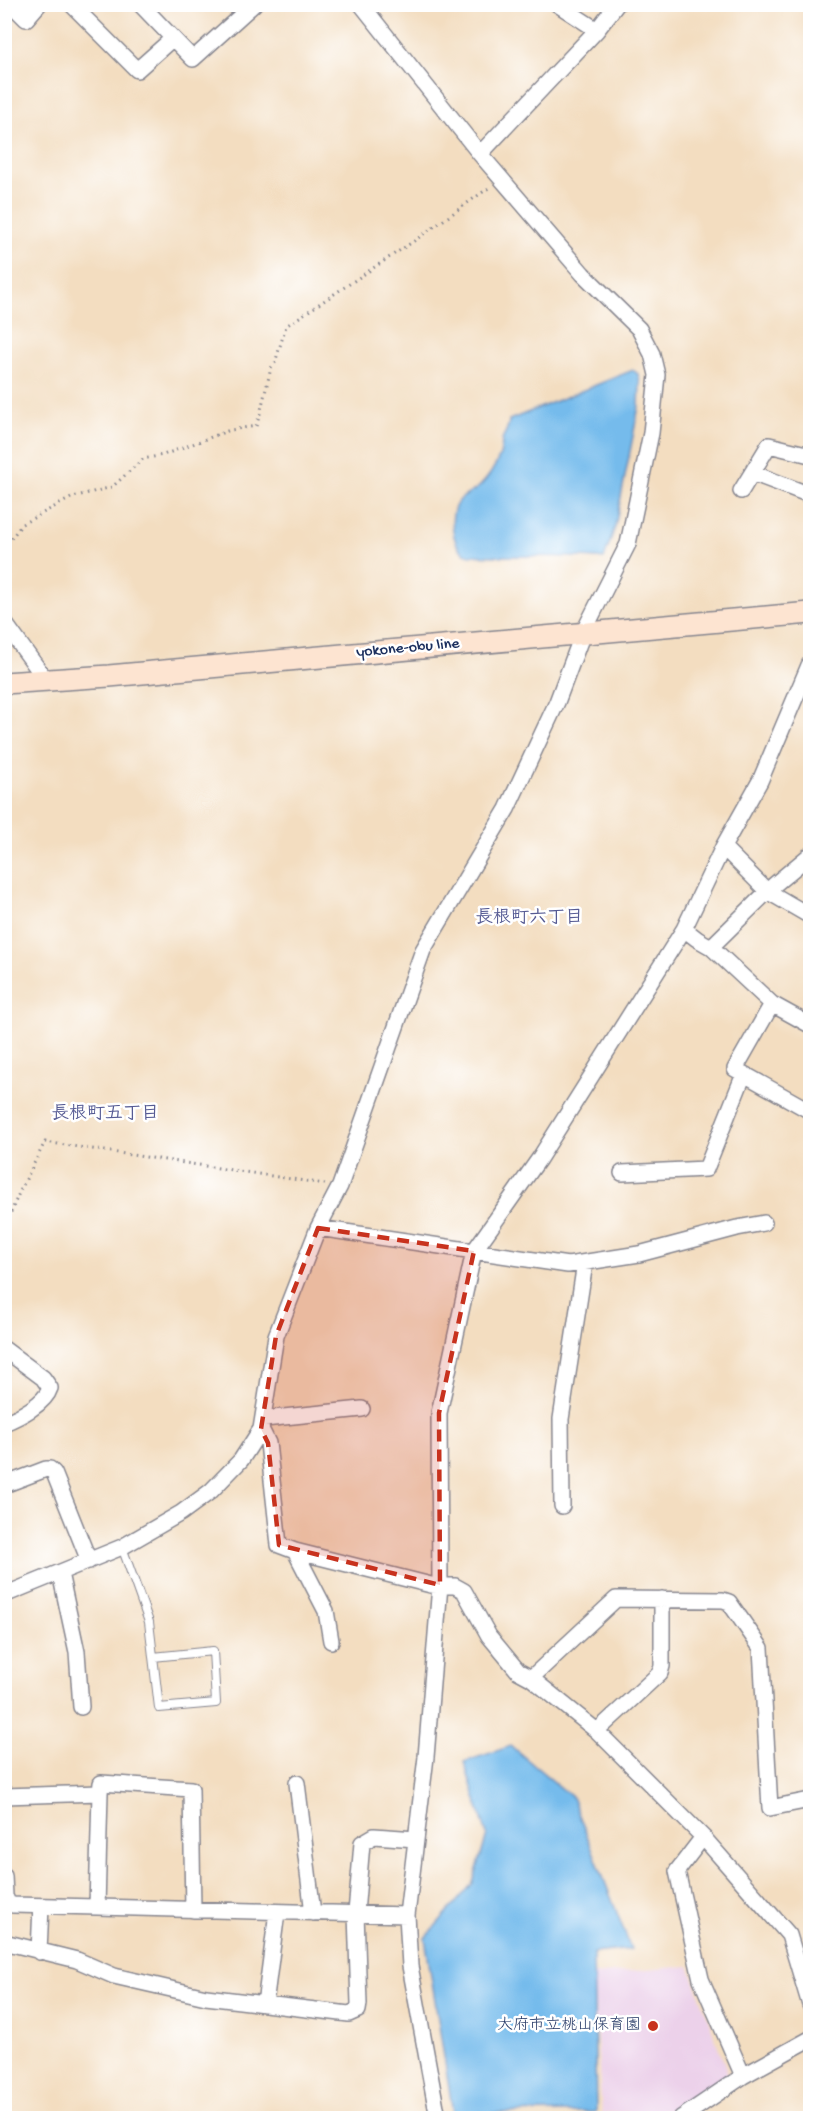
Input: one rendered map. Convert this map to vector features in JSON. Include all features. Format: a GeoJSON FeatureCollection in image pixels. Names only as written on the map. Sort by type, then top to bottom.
{"type":"FeatureCollection","features":[{"type":"Feature","properties":{"kind":"main road","name":"yokone-obu line"},"geometry":{"type":"LineString","coordinates":[[4,683],[109,676],[810,613]]}},
{"type":"Feature","properties":{"kind":"street"},"geometry":{"type":"LineString","coordinates":[[11,4],[26,19],[39,4]]}},
{"type":"Feature","properties":{"kind":"street"},"geometry":{"type":"LineString","coordinates":[[71,4],[137,70],[173,38]]}},
{"type":"Feature","properties":{"kind":"street"},"geometry":{"type":"LineString","coordinates":[[140,4],[193,59],[254,4]]}},
{"type":"Feature","properties":{"kind":"street"},"geometry":{"type":"LineString","coordinates":[[4,1595],[122,1547],[182,1513],[211,1491],[241,1460],[262,1424],[276,1336],[318,1228],[340,1186],[423,950],[507,809],[557,702],[584,633],[628,544],[651,433],[657,375],[652,354],[639,329],[583,274],[501,179],[361,4]]}},
{"type":"Feature","properties":{"kind":"street"},"geometry":{"type":"LineString","coordinates":[[557,4],[597,30]]}},
{"type":"Feature","properties":{"kind":"street"},"geometry":{"type":"LineString","coordinates":[[480,154],[597,30],[617,4]]}},
{"type":"Feature","properties":{"kind":"street"},"geometry":{"type":"LineString","coordinates":[[741,491],[769,445],[810,455]]}},
{"type":"Feature","properties":{"kind":"street"},"geometry":{"type":"LineString","coordinates":[[752,473],[810,495]]}},
{"type":"Feature","properties":{"kind":"street"},"geometry":{"type":"LineString","coordinates":[[4,622],[46,680]]}},
{"type":"Feature","properties":{"kind":"street"},"geometry":{"type":"LineString","coordinates":[[438,2118],[410,1966],[407,1915],[426,1757],[440,1585],[439,1413],[474,1251],[539,1159],[684,929],[723,847],[759,781],[810,663]]}},
{"type":"Feature","properties":{"kind":"street"},"geometry":{"type":"LineString","coordinates":[[723,847],[767,891],[810,916]]}},
{"type":"Feature","properties":{"kind":"street"},"geometry":{"type":"LineString","coordinates":[[711,947],[767,891],[810,855]]}},
{"type":"Feature","properties":{"kind":"street"},"geometry":{"type":"LineString","coordinates":[[684,929],[711,947],[772,1004],[810,1025]]}},
{"type":"Feature","properties":{"kind":"street"},"geometry":{"type":"LineString","coordinates":[[772,1004],[735,1069],[810,1111]]}},
{"type":"Feature","properties":{"kind":"street"},"geometry":{"type":"LineString","coordinates":[[622,1173],[706,1169],[744,1074]]}},
{"type":"Feature","properties":{"kind":"street"},"geometry":{"type":"LineString","coordinates":[[318,1228],[568,1265],[639,1254],[764,1223]]}},
{"type":"Feature","properties":{"kind":"street"},"geometry":{"type":"LineString","coordinates":[[562,1506],[561,1419],[585,1263]]}},
{"type":"Feature","properties":{"kind":"street"},"geometry":{"type":"LineString","coordinates":[[4,1349],[43,1377],[50,1388],[48,1394],[23,1416],[4,1423]]}},
{"type":"Feature","properties":{"kind":"street"},"geometry":{"type":"LineString","coordinates":[[262,1424],[362,1409]]}},
{"type":"Feature","properties":{"kind":"street"},"geometry":{"type":"LineString","coordinates":[[262,1424],[268,1443],[279,1545],[430,1585],[455,1586],[464,1591],[489,1636],[518,1671],[531,1678],[597,1731],[703,1837],[789,1935],[810,2005]]}},
{"type":"Feature","properties":{"kind":"street"},"geometry":{"type":"LineString","coordinates":[[4,1485],[50,1469],[54,1473],[89,1561]]}},
{"type":"Feature","properties":{"kind":"street"},"geometry":{"type":"LineString","coordinates":[[296,1551],[326,1611],[331,1641]]}},
{"type":"Feature","properties":{"kind":"street"},"geometry":{"type":"LineString","coordinates":[[60,1573],[77,1652],[81,1707]]}},
{"type":"Feature","properties":{"kind":"street"},"geometry":{"type":"LineString","coordinates":[[531,1678],[616,1599],[723,1599],[729,1602],[761,1648],[770,1808],[810,1800]]}},
{"type":"Feature","properties":{"kind":"street"},"geometry":{"type":"LineString","coordinates":[[597,1731],[660,1673],[662,1666],[662,1599]]}},
{"type":"Feature","properties":{"kind":"street"},"geometry":{"type":"LineString","coordinates":[[97,1907],[101,1783],[191,1789],[193,1910]]}},
{"type":"Feature","properties":{"kind":"street"},"geometry":{"type":"LineString","coordinates":[[297,1783],[313,1913]]}},
{"type":"Feature","properties":{"kind":"street"},"geometry":{"type":"LineString","coordinates":[[4,1796],[100,1793]]}},
{"type":"Feature","properties":{"kind":"street"},"geometry":{"type":"LineString","coordinates":[[4,1942],[77,1960],[114,1976],[206,1997],[350,2014],[358,2010],[356,1913],[362,1843],[374,1836],[416,1839]]}},
{"type":"Feature","properties":{"kind":"street"},"geometry":{"type":"LineString","coordinates":[[703,1837],[677,1870],[701,1978],[743,2076]]}},
{"type":"Feature","properties":{"kind":"street"},"geometry":{"type":"LineString","coordinates":[[4,1876],[5,1896],[8,1903],[14,1905],[407,1915]]}},
{"type":"Feature","properties":{"kind":"street"},"geometry":{"type":"LineString","coordinates":[[39,1952],[41,1906]]}},
{"type":"Feature","properties":{"kind":"street"},"geometry":{"type":"LineString","coordinates":[[265,2004],[277,1912]]}},
{"type":"Feature","properties":{"kind":"street"},"geometry":{"type":"LineString","coordinates":[[681,2118],[743,2076],[810,2039]]}},
{"type":"Feature","properties":{"kind":"lane"},"geometry":{"type":"LineString","coordinates":[[122,1547],[149,1622],[153,1657],[159,1708],[216,1703],[213,1652],[153,1657]]}},
{"type":"Feature","properties":{"kind":"path"},"geometry":{"type":"LineString","coordinates":[[4,548],[22,524],[73,497],[112,487],[143,459],[163,456],[230,430],[256,426],[271,368],[276,363],[286,326],[414,241],[501,179]]}},
{"type":"Feature","properties":{"kind":"path"},"geometry":{"type":"LineString","coordinates":[[4,1229],[45,1142],[340,1186]]}},
{"type":"Feature","properties":{"kind":"highlighted area"},"geometry":{"type":"Polygon","coordinates":[[[318,1228],[474,1251],[439,1413],[440,1585],[279,1545],[268,1443],[261,1429],[276,1336],[318,1228]]]}},
{"type":"Feature","properties":{"kind":"shaded area","name":"大府市立桃山保育園"},"geometry":{"type":"Polygon","coordinates":[[[689,1966],[729,2077],[677,2110],[602,2113],[593,1975],[689,1966]]]}},
{"type":"Feature","properties":{"kind":"water"},"geometry":{"type":"Polygon","coordinates":[[[633,370],[638,374],[640,382],[639,406],[615,527],[604,559],[472,555],[461,550],[454,537],[452,523],[454,510],[458,501],[480,486],[492,471],[500,455],[502,439],[509,420],[633,370]]]}},
{"type":"Feature","properties":{"kind":"water"},"geometry":{"type":"Polygon","coordinates":[[[511,1746],[572,1797],[631,1949],[593,1953],[596,2112],[453,2113],[425,1938],[473,1883],[487,1835],[464,1762],[511,1746]]]}},
{"type":"Feature","properties":{"kind":"place","name":"大府市立桃山保育園"},"geometry":{"type":"Point","coordinates":[653,2026]}},
{"type":"Feature","properties":{"kind":"district","name":"長根町六丁目"},"geometry":{"type":"Point","coordinates":[529,918]}},
{"type":"Feature","properties":{"kind":"district","name":"長根町五丁目"},"geometry":{"type":"Point","coordinates":[105,1114]}}]}
